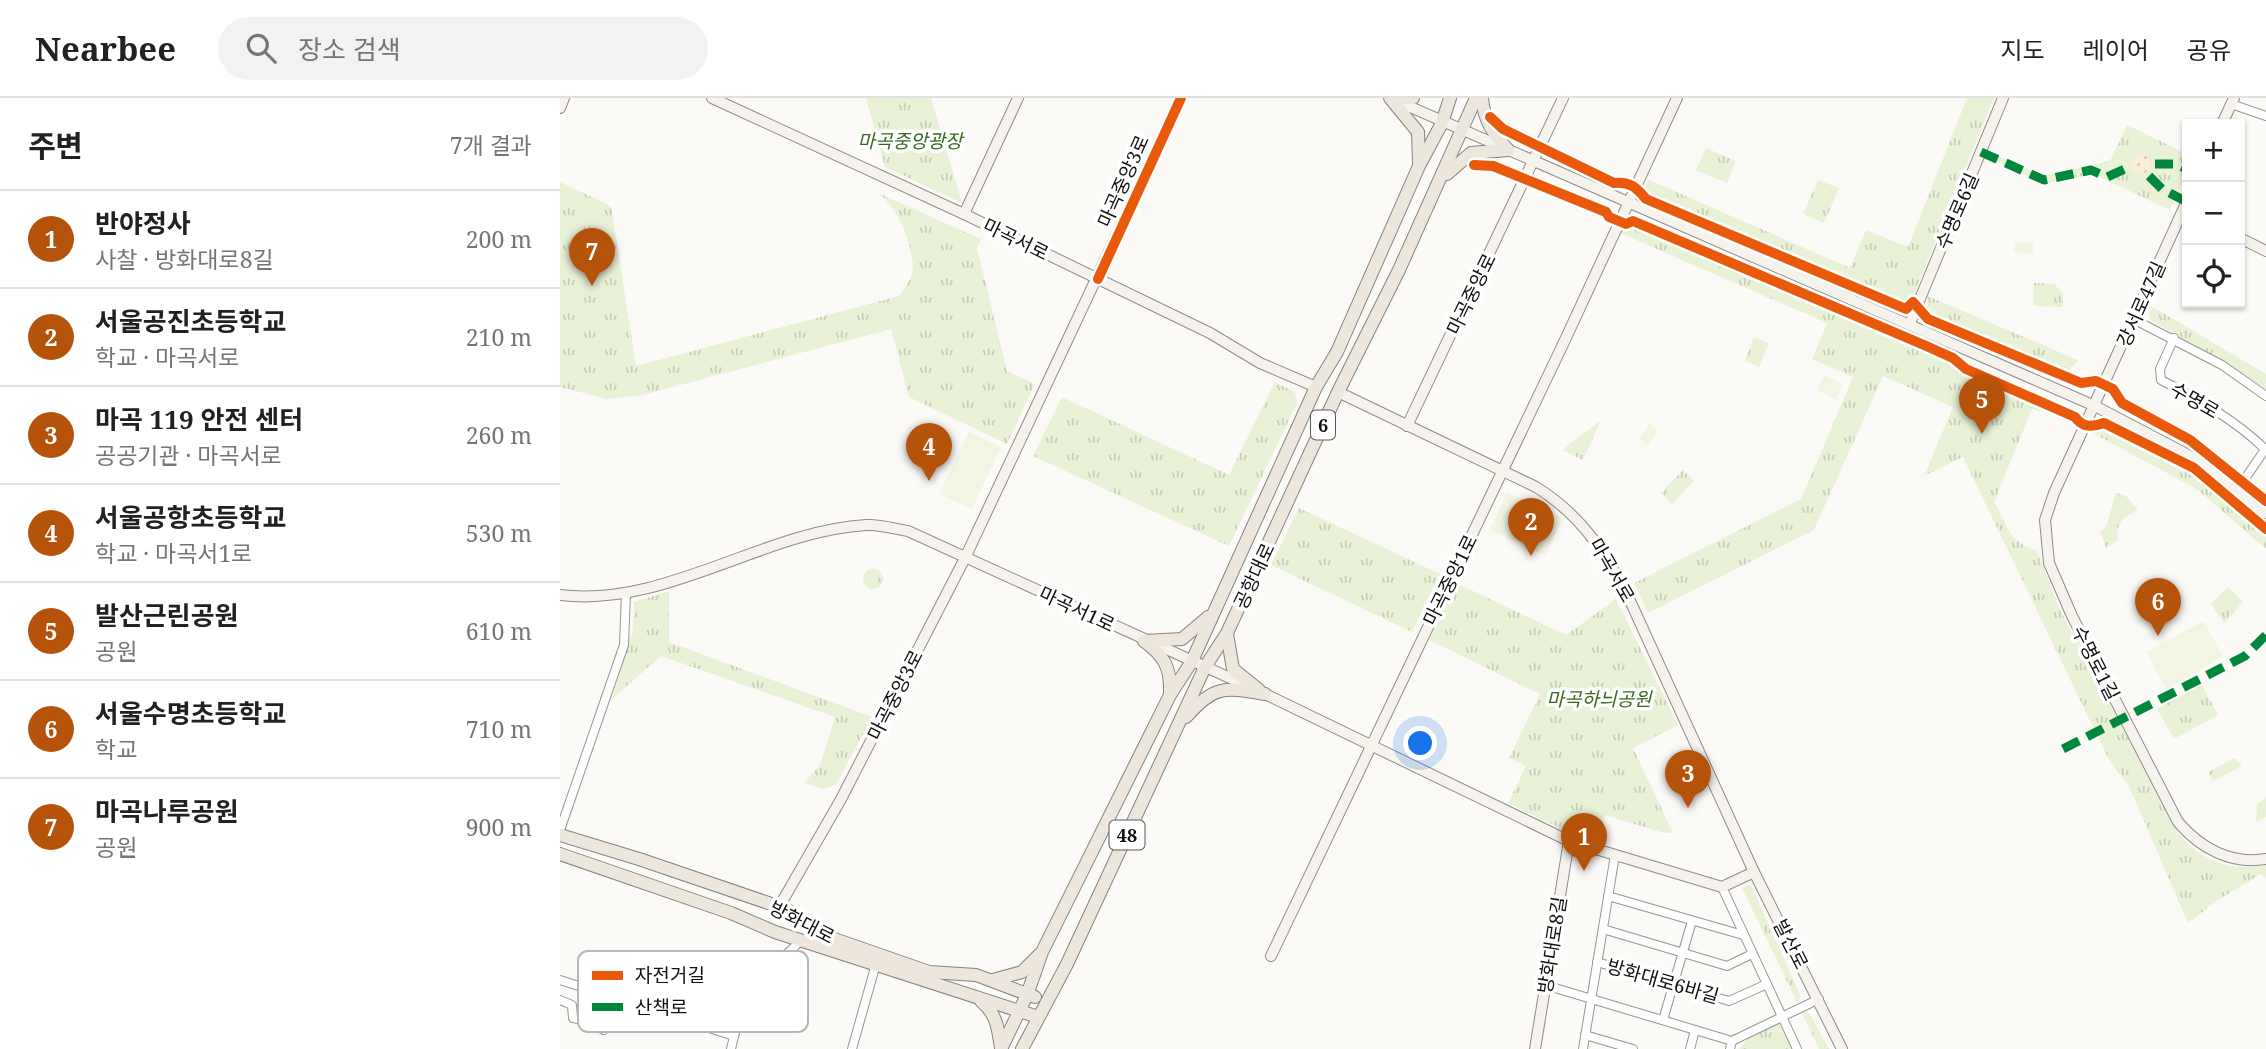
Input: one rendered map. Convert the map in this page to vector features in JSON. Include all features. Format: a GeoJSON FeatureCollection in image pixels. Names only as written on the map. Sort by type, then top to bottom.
{"type":"FeatureCollection","features":[{"type":"Feature","properties":{"kind":"main road"},"geometry":{"type":"LineString","coordinates":[[1390,98],[1418,132],[1419,166]]}},
{"type":"Feature","properties":{"kind":"main road"},"geometry":{"type":"LineString","coordinates":[[1396,98],[1413,98]]}},
{"type":"Feature","properties":{"kind":"main road","name":"공항대로"},"geometry":{"type":"LineString","coordinates":[[1001,1048],[1027,995],[1042,952],[1170,695],[1192,661],[1316,387],[1337,352],[1419,166],[1442,123],[1450,98]]}},
{"type":"Feature","properties":{"kind":"main road","name":"공항대로"},"geometry":{"type":"LineString","coordinates":[[1022,1049],[1067,964],[1205,667],[1227,633],[1338,392],[1440,182],[1460,130],[1476,98]]}},
{"type":"Feature","properties":{"kind":"main road"},"geometry":{"type":"LineString","coordinates":[[1482,98],[1485,120],[1508,150]]}},
{"type":"Feature","properties":{"kind":"main road"},"geometry":{"type":"LineString","coordinates":[[1440,182],[1471,153],[1508,150]]}},
{"type":"Feature","properties":{"kind":"main road"},"geometry":{"type":"LineString","coordinates":[[1144,640],[1182,639],[1215,609]]}},
{"type":"Feature","properties":{"kind":"main road"},"geometry":{"type":"LineString","coordinates":[[1227,633],[1227,650],[1233,669],[1265,694]]}},
{"type":"Feature","properties":{"kind":"main road"},"geometry":{"type":"LineString","coordinates":[[1144,640],[1158,652],[1168,666],[1170,695]]}},
{"type":"Feature","properties":{"kind":"main road"},"geometry":{"type":"LineString","coordinates":[[1178,726],[1199,703],[1216,691],[1233,688],[1265,694]]}},
{"type":"Feature","properties":{"kind":"main road","name":"방화대로"},"geometry":{"type":"LineString","coordinates":[[560,835],[779,907],[820,934],[929,972],[976,975],[1046,1000]]}},
{"type":"Feature","properties":{"kind":"main road","name":"방화대로"},"geometry":{"type":"LineString","coordinates":[[560,854],[801,940],[1038,1017]]}},
{"type":"Feature","properties":{"kind":"main road"},"geometry":{"type":"LineString","coordinates":[[993,980],[1022,972],[1042,952]]}},
{"type":"Feature","properties":{"kind":"main road"},"geometry":{"type":"LineString","coordinates":[[976,996],[992,1010],[1001,1048]]}},
{"type":"Feature","properties":{"kind":"street"},"geometry":{"type":"LineString","coordinates":[[560,108],[564,98]]}},
{"type":"Feature","properties":{"kind":"street","name":"마곡서로"},"geometry":{"type":"LineString","coordinates":[[712,98],[964,214],[1210,333],[1260,363],[1316,387]]}},
{"type":"Feature","properties":{"kind":"street"},"geometry":{"type":"LineString","coordinates":[[964,214],[1018,98]]}},
{"type":"Feature","properties":{"kind":"street","name":"마곡중앙3로"},"geometry":{"type":"LineString","coordinates":[[779,907],[840,801],[965,558],[1181,98]]}},
{"type":"Feature","properties":{"kind":"street"},"geometry":{"type":"LineString","coordinates":[[1390,98],[2095,406],[2194,458],[2266,513]]}},
{"type":"Feature","properties":{"kind":"street","name":"마곡중앙로"},"geometry":{"type":"LineString","coordinates":[[1407,426],[1563,98]]}},
{"type":"Feature","properties":{"kind":"street","name":"마곡중앙1로"},"geometry":{"type":"LineString","coordinates":[[1271,956],[1677,98]]}},
{"type":"Feature","properties":{"kind":"street","name":"수명로6길"},"geometry":{"type":"LineString","coordinates":[[1910,323],[2003,98]]}},
{"type":"Feature","properties":{"kind":"street"},"geometry":{"type":"LineString","coordinates":[[2224,119],[2232,101],[2266,116]]}},
{"type":"Feature","properties":{"kind":"street","name":"강서로47길"},"geometry":{"type":"LineString","coordinates":[[2095,406],[2182,217]]}},
{"type":"Feature","properties":{"kind":"street"},"geometry":{"type":"LineString","coordinates":[[2245,240],[2266,251]]}},
{"type":"Feature","properties":{"kind":"street"},"geometry":{"type":"LineString","coordinates":[[2135,320],[2222,365],[2266,396]]}},
{"type":"Feature","properties":{"kind":"street","name":"수명로"},"geometry":{"type":"LineString","coordinates":[[2174,338],[2160,369],[2161,380],[2198,399],[2266,449],[2238,489]]}},
{"type":"Feature","properties":{"kind":"street","name":"마곡서로"},"geometry":{"type":"LineString","coordinates":[[1338,392],[1502,471],[1563,504],[1602,550],[1632,605],[1755,872]]}},
{"type":"Feature","properties":{"kind":"street","name":"수명로1길"},"geometry":{"type":"LineString","coordinates":[[2095,406],[2048,510],[2045,532],[2049,562],[2072,616],[2178,822],[2190,836],[2222,855],[2241,860],[2266,859]]}},
{"type":"Feature","properties":{"kind":"street","name":"마곡서1로"},"geometry":{"type":"LineString","coordinates":[[560,595],[626,593],[808,537],[866,525],[908,531],[1372,744],[1569,841]]}},
{"type":"Feature","properties":{"kind":"street"},"geometry":{"type":"LineString","coordinates":[[560,830],[624,645],[626,593]]}},
{"type":"Feature","properties":{"kind":"street"},"geometry":{"type":"LineString","coordinates":[[1569,841],[1722,887],[1755,872]]}},
{"type":"Feature","properties":{"kind":"street","name":"방화대로8길"},"geometry":{"type":"LineString","coordinates":[[1535,1049],[1569,841]]}},
{"type":"Feature","properties":{"kind":"street"},"geometry":{"type":"LineString","coordinates":[[1583,1049],[1615,855]]}},
{"type":"Feature","properties":{"kind":"street","name":"발산로"},"geometry":{"type":"LineString","coordinates":[[1755,872],[1842,1049]]}},
{"type":"Feature","properties":{"kind":"street"},"geometry":{"type":"LineString","coordinates":[[1722,887],[1797,1049]]}},
{"type":"Feature","properties":{"kind":"street"},"geometry":{"type":"LineString","coordinates":[[1608,896],[1743,935]]}},
{"type":"Feature","properties":{"kind":"street"},"geometry":{"type":"LineString","coordinates":[[1663,1020],[1692,921]]}},
{"type":"Feature","properties":{"kind":"street","name":"방화대로6바길"},"geometry":{"type":"LineString","coordinates":[[1603,929],[1727,966],[1752,954]]}},
{"type":"Feature","properties":{"kind":"street"},"geometry":{"type":"LineString","coordinates":[[789,951],[801,940]]}},
{"type":"Feature","properties":{"kind":"street","name":"방화대로6바길"},"geometry":{"type":"LineString","coordinates":[[1597,962],[1729,1001],[1767,984]]}},
{"type":"Feature","properties":{"kind":"street"},"geometry":{"type":"LineString","coordinates":[[852,1049],[876,964]]}},
{"type":"Feature","properties":{"kind":"street"},"geometry":{"type":"LineString","coordinates":[[560,980],[578,986]]}},
{"type":"Feature","properties":{"kind":"street"},"geometry":{"type":"LineString","coordinates":[[1545,985],[1696,1030],[1731,1045],[1819,999]]}},
{"type":"Feature","properties":{"kind":"street"},"geometry":{"type":"LineString","coordinates":[[560,1000],[572,1005],[573,1018],[578,1019]]}},
{"type":"Feature","properties":{"kind":"street"},"geometry":{"type":"LineString","coordinates":[[1690,1049],[1696,1030]]}},
{"type":"Feature","properties":{"kind":"street"},"geometry":{"type":"LineString","coordinates":[[725,1032],[734,1035]]}},
{"type":"Feature","properties":{"kind":"street"},"geometry":{"type":"LineString","coordinates":[[731,1049],[735,1032]]}},
{"type":"Feature","properties":{"kind":"street"},"geometry":{"type":"LineString","coordinates":[[1585,1035],[1633,1049]]}},
{"type":"Feature","properties":{"kind":"green space","name":"마곡중앙광장"},"geometry":{"type":"Polygon","coordinates":[[[866,98],[931,98],[962,203],[885,167],[866,98]]]}},
{"type":"Feature","properties":{"kind":"green space"},"geometry":{"type":"Polygon","coordinates":[[[1967,98],[1994,98],[1913,297],[1902,304],[1651,196],[1644,190],[1647,179],[1850,268],[1866,230],[1908,247],[1967,98]]]}},
{"type":"Feature","properties":{"kind":"green space"},"geometry":{"type":"Polygon","coordinates":[[[2127,125],[2182,152],[2182,184],[2170,210],[2093,174],[2044,184],[1987,157],[1989,152],[2043,176],[2110,161],[2127,125]]]}},
{"type":"Feature","properties":{"kind":"green space"},"geometry":{"type":"Polygon","coordinates":[[[1706,148],[1736,161],[1727,183],[1696,170],[1706,148]]]}},
{"type":"Feature","properties":{"kind":"green space"},"geometry":{"type":"Polygon","coordinates":[[[1818,180],[1839,188],[1824,223],[1803,214],[1818,180]]]}},
{"type":"Feature","properties":{"kind":"green space"},"geometry":{"type":"Polygon","coordinates":[[[560,182],[611,206],[636,366],[899,296],[912,274],[912,256],[897,216],[878,193],[981,239],[977,248],[1007,371],[1035,384],[1007,444],[909,397],[891,329],[643,395],[607,399],[560,387],[560,182]]]}},
{"type":"Feature","properties":{"kind":"green space"},"geometry":{"type":"Polygon","coordinates":[[[1629,223],[1640,224],[2045,399],[2040,412],[2032,409],[1994,502],[2013,537],[2037,551],[2061,612],[2179,834],[2197,851],[2218,862],[2241,867],[2266,865],[2266,878],[2261,874],[2218,900],[2188,923],[2129,786],[2108,758],[1963,457],[1924,476],[1953,407],[1883,376],[1814,530],[1648,613],[1634,583],[1801,499],[1853,377],[1812,359],[1827,323],[1620,233],[1629,223]]]}},
{"type":"Feature","properties":{"kind":"green space"},"geometry":{"type":"Polygon","coordinates":[[[2015,242],[2033,243],[2033,254],[2014,252],[2015,242]]]}},
{"type":"Feature","properties":{"kind":"green space"},"geometry":{"type":"Polygon","coordinates":[[[2034,283],[2055,284],[2063,295],[2063,307],[2033,306],[2034,283]]]}},
{"type":"Feature","properties":{"kind":"green space"},"geometry":{"type":"Polygon","coordinates":[[[1928,296],[2078,360],[2066,374],[1930,316],[1926,310],[1928,296]]]}},
{"type":"Feature","properties":{"kind":"green space"},"geometry":{"type":"Polygon","coordinates":[[[2153,307],[2266,374],[2266,389],[2151,320],[2149,314],[2153,307]]]}},
{"type":"Feature","properties":{"kind":"green space"},"geometry":{"type":"Polygon","coordinates":[[[1754,337],[1769,343],[1759,367],[1745,361],[1754,337]]]}},
{"type":"Feature","properties":{"kind":"green space"},"geometry":{"type":"Polygon","coordinates":[[[1824,375],[1843,384],[1836,399],[1817,390],[1824,375]]]}},
{"type":"Feature","properties":{"kind":"green space"},"geometry":{"type":"Polygon","coordinates":[[[1275,382],[1295,392],[1297,403],[1229,546],[1033,456],[1062,397],[1229,475],[1275,382]]]}},
{"type":"Feature","properties":{"kind":"green space"},"geometry":{"type":"Polygon","coordinates":[[[1601,420],[1583,460],[1562,450],[1601,420]]]}},
{"type":"Feature","properties":{"kind":"green space"},"geometry":{"type":"Polygon","coordinates":[[[1649,424],[1658,430],[1648,445],[1639,439],[1649,424]]]}},
{"type":"Feature","properties":{"kind":"green space"},"geometry":{"type":"Polygon","coordinates":[[[2098,427],[2109,427],[2172,461],[2211,486],[2266,531],[2266,549],[2198,490],[2091,432],[2098,427]]]}},
{"type":"Feature","properties":{"kind":"green space"},"geometry":{"type":"Polygon","coordinates":[[[969,432],[1001,447],[972,509],[939,494],[969,432]]]}},
{"type":"Feature","properties":{"kind":"green space"},"geometry":{"type":"Polygon","coordinates":[[[1683,470],[1694,481],[1672,504],[1661,493],[1683,470]]]}},
{"type":"Feature","properties":{"kind":"green space"},"geometry":{"type":"Polygon","coordinates":[[[1507,492],[1563,518],[1545,555],[1490,530],[1507,492]]]}},
{"type":"Feature","properties":{"kind":"green space"},"geometry":{"type":"Polygon","coordinates":[[[2116,493],[2126,496],[2138,510],[2119,525],[2118,540],[2106,548],[2100,531],[2106,527],[2116,493]]]}},
{"type":"Feature","properties":{"kind":"green space"},"geometry":{"type":"Polygon","coordinates":[[[1299,508],[1440,574],[1412,632],[1271,565],[1299,508]]]}},
{"type":"Feature","properties":{"kind":"green space"},"geometry":{"type":"Polygon","coordinates":[[[873,569],[880,572],[883,579],[880,586],[873,589],[866,586],[863,579],[866,572],[873,569]]]}},
{"type":"Feature","properties":{"kind":"green space","name":"마곡하늬공원"},"geometry":{"type":"Polygon","coordinates":[[[1456,583],[1566,635],[1616,599],[1678,725],[1633,748],[1673,833],[1664,833],[1605,815],[1597,841],[1566,831],[1508,803],[1526,766],[1509,758],[1540,694],[1429,640],[1456,583]]]}},
{"type":"Feature","properties":{"kind":"green space"},"geometry":{"type":"Polygon","coordinates":[[[2228,587],[2243,602],[2224,623],[2211,604],[2228,587]]]}},
{"type":"Feature","properties":{"kind":"green space"},"geometry":{"type":"Polygon","coordinates":[[[669,591],[669,642],[872,717],[836,785],[823,789],[804,783],[820,765],[835,717],[661,656],[612,699],[633,629],[634,602],[669,591]]]}},
{"type":"Feature","properties":{"kind":"green space"},"geometry":{"type":"Polygon","coordinates":[[[2204,621],[2223,657],[2166,689],[2146,652],[2204,621]]]}},
{"type":"Feature","properties":{"kind":"green space"},"geometry":{"type":"Polygon","coordinates":[[[2202,685],[2218,715],[2174,739],[2157,709],[2202,685]]]}},
{"type":"Feature","properties":{"kind":"green space"},"geometry":{"type":"Polygon","coordinates":[[[2235,758],[2242,766],[2213,781],[2208,772],[2235,758]]]}},
{"type":"Feature","properties":{"kind":"green space"},"geometry":{"type":"Polygon","coordinates":[[[2266,797],[2266,817],[2256,822],[2257,804],[2266,797]]]}},
{"type":"Feature","properties":{"kind":"green space"},"geometry":{"type":"Polygon","coordinates":[[[1748,885],[1752,887],[1801,997],[1797,1002],[1742,888],[1748,885]]]}},
{"type":"Feature","properties":{"kind":"green space"},"geometry":{"type":"Polygon","coordinates":[[[1806,1012],[1829,1049],[1819,1049],[1802,1013],[1806,1012]]]}},
{"type":"Feature","properties":{"kind":"green space"},"geometry":{"type":"Polygon","coordinates":[[[1780,1023],[1792,1049],[1739,1049],[1751,1035],[1780,1023]]]}},
{"type":"Feature","properties":{"kind":"sand"},"geometry":{"type":"Polygon","coordinates":[[[2141,154],[2148,157],[2151,164],[2148,171],[2141,174],[2134,171],[2131,164],[2134,157],[2141,154]]]}},
{"type":"Feature","properties":{"kind":"marked path"},"geometry":{"type":"LineString","coordinates":[[1981,152],[2044,180],[2091,170],[2107,177],[2127,168]]}},
{"type":"Feature","properties":{"kind":"marked path"},"geometry":{"type":"LineString","coordinates":[[2155,164],[2175,164],[2182,167]]}},
{"type":"Feature","properties":{"kind":"marked path"},"geometry":{"type":"LineString","coordinates":[[2149,176],[2162,189],[2182,199]]}},
{"type":"Feature","properties":{"kind":"marked path"},"geometry":{"type":"LineString","coordinates":[[2063,749],[2245,656],[2266,635]]}},
{"type":"Feature","properties":{"kind":"cycle path"},"geometry":{"type":"LineString","coordinates":[[1098,279],[1181,98]]}},
{"type":"Feature","properties":{"kind":"cycle path"},"geometry":{"type":"LineString","coordinates":[[1490,117],[1503,129],[1614,183],[1633,186],[1646,199],[1906,309],[1913,302],[1928,319],[2081,383],[2096,381],[2113,389],[2122,403],[2190,440],[2266,501]]}},
{"type":"Feature","properties":{"kind":"cycle path"},"geometry":{"type":"LineString","coordinates":[[1474,165],[1493,166],[1606,212],[1609,217],[1626,224],[1633,221],[1953,358],[1966,369],[2075,417],[2085,425],[2104,423],[2194,468],[2266,529]]}},
{"type":"Feature","properties":{"kind":"place","name":"마곡나루공원"},"geometry":{"type":"Point","coordinates":[592,286]}},
{"type":"Feature","properties":{"kind":"place","name":"발산근린공원"},"geometry":{"type":"Point","coordinates":[1982,434]}},
{"type":"Feature","properties":{"kind":"place","name":"서울공항초등학교"},"geometry":{"type":"Point","coordinates":[929,481]}},
{"type":"Feature","properties":{"kind":"place","name":"서울공진초등학교"},"geometry":{"type":"Point","coordinates":[1531,556]}},
{"type":"Feature","properties":{"kind":"place","name":"서울수명초등학교"},"geometry":{"type":"Point","coordinates":[2158,636]}},
{"type":"Feature","properties":{"kind":"place","name":"마곡 119 안전 센터"},"geometry":{"type":"Point","coordinates":[1688,808]}},
{"type":"Feature","properties":{"kind":"place","name":"반야정사"},"geometry":{"type":"Point","coordinates":[1584,871]}}]}
